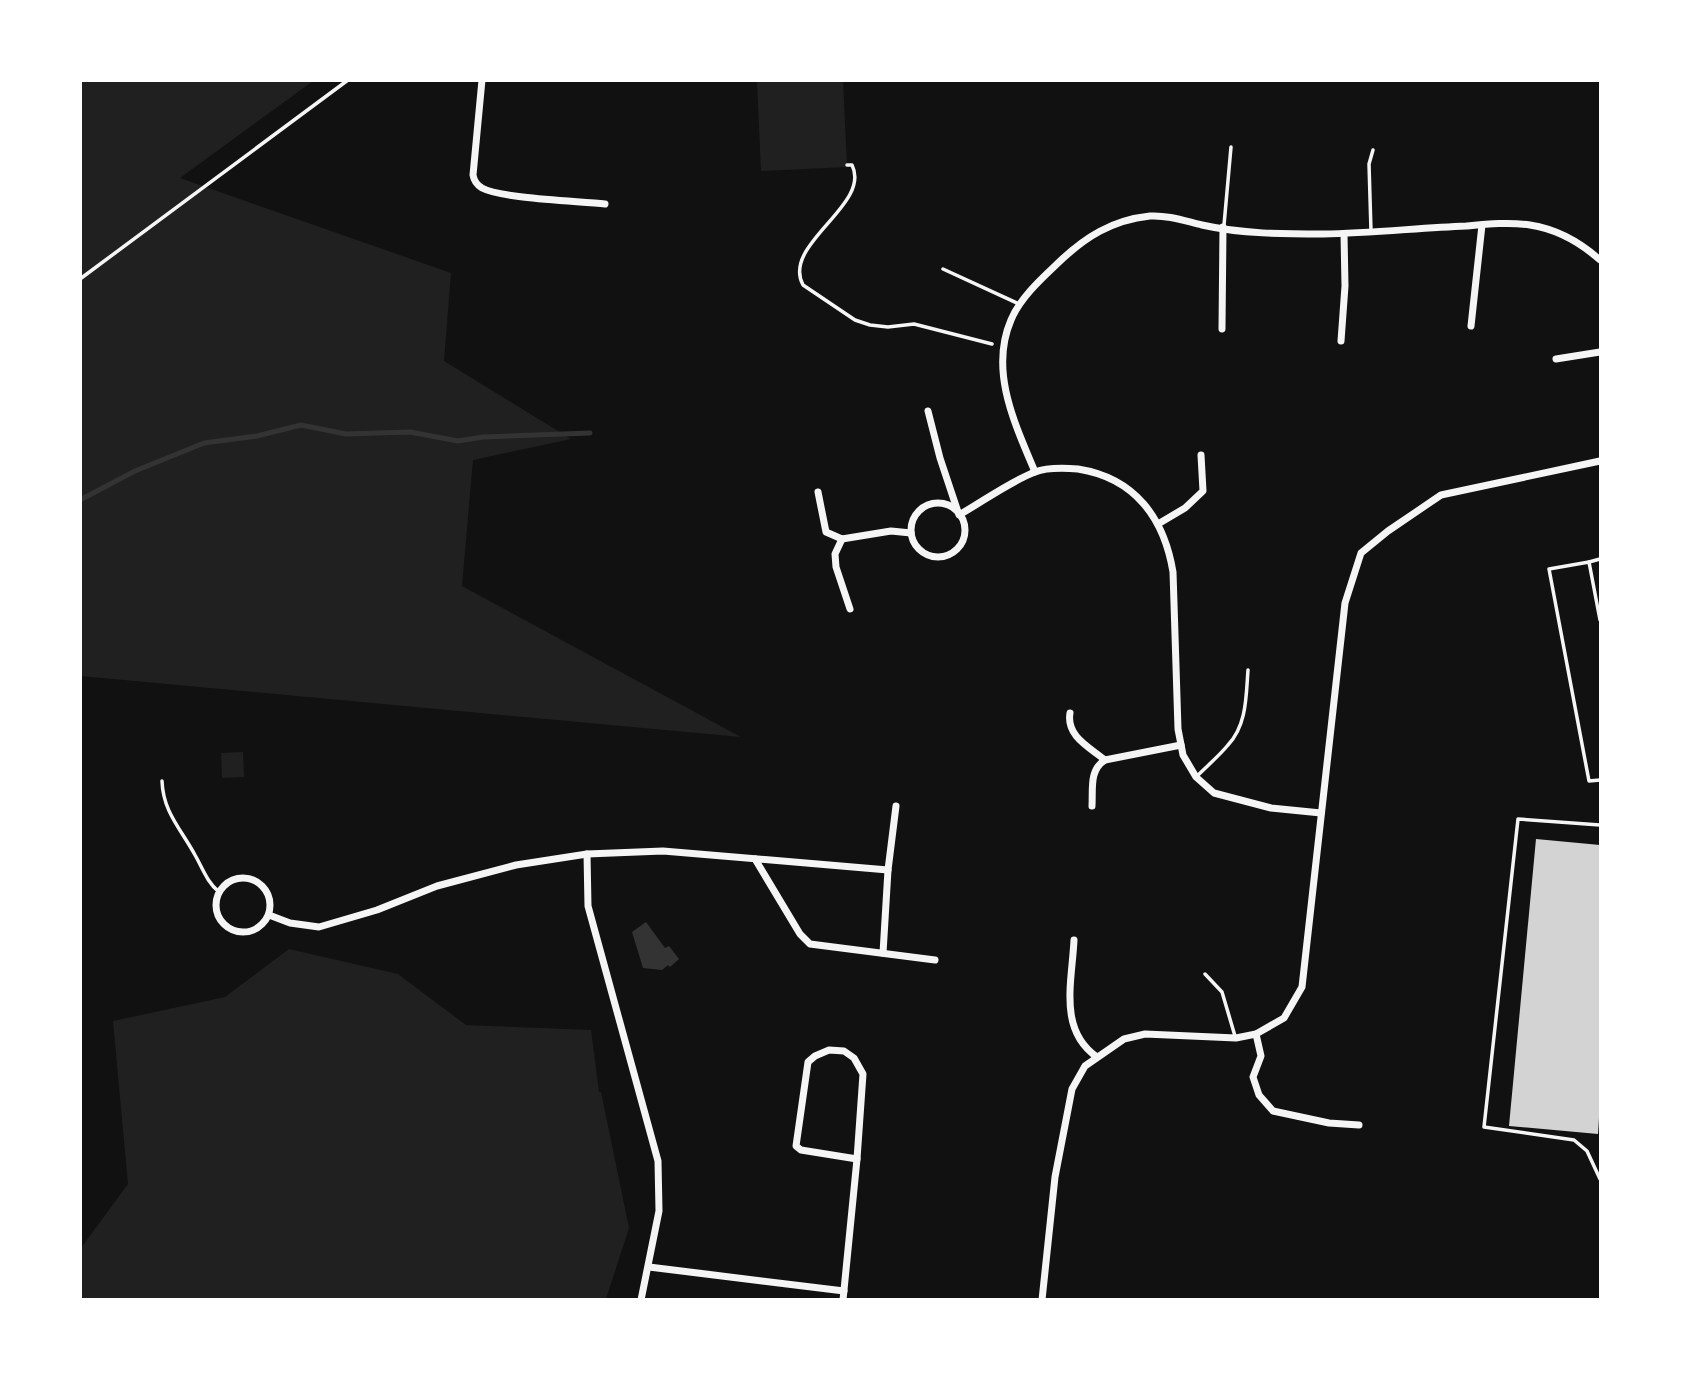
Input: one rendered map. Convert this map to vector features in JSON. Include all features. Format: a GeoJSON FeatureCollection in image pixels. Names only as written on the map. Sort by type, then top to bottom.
{"type":"FeatureCollection","features":[{"type":"Feature","properties":{"kind":"street"},"geometry":{"type":"LineString","coordinates":[[482,80],[472,175],[475,181],[481,187],[500,193],[605,204]]}},
{"type":"Feature","properties":{"kind":"street"},"geometry":{"type":"LineString","coordinates":[[1035,472],[1010,413],[1002,373],[1002,347],[1011,318],[1034,286],[1072,250],[1090,235],[1114,224],[1164,216],[1223,228],[1273,234],[1344,234],[1511,223],[1546,229],[1573,240],[1601,260]]}},
{"type":"Feature","properties":{"kind":"street"},"geometry":{"type":"LineString","coordinates":[[1471,326],[1482,225]]}},
{"type":"Feature","properties":{"kind":"street"},"geometry":{"type":"LineString","coordinates":[[1222,329],[1223,228]]}},
{"type":"Feature","properties":{"kind":"street"},"geometry":{"type":"LineString","coordinates":[[1341,341],[1345,286],[1344,234]]}},
{"type":"Feature","properties":{"kind":"street"},"geometry":{"type":"LineString","coordinates":[[1556,359],[1601,352]]}},
{"type":"Feature","properties":{"kind":"street"},"geometry":{"type":"LineString","coordinates":[[928,411],[940,458],[965,531],[959,548],[943,557],[934,557],[918,549],[911,533],[915,516],[928,505],[945,504],[959,515]]}},
{"type":"Feature","properties":{"kind":"street"},"geometry":{"type":"LineString","coordinates":[[1158,524],[1185,508],[1203,491],[1201,456]]}},
{"type":"Feature","properties":{"kind":"street"},"geometry":{"type":"LineString","coordinates":[[1042,1300],[1055,1177],[1072,1089],[1085,1066],[1124,1039],[1145,1034],[1236,1038],[1256,1034],[1283,1018],[1302,987],[1345,603],[1361,553],[1441,495],[1601,461]]}},
{"type":"Feature","properties":{"kind":"street"},"geometry":{"type":"LineString","coordinates":[[959,515],[1035,472],[1068,468],[1091,471],[1112,479],[1132,492],[1148,508],[1169,548],[1173,572],[1178,729],[1182,755],[1196,777],[1214,793],[1271,808],[1321,813]]}},
{"type":"Feature","properties":{"kind":"street"},"geometry":{"type":"LineString","coordinates":[[818,492],[826,532],[842,539],[891,531],[911,533]]}},
{"type":"Feature","properties":{"kind":"street"},"geometry":{"type":"LineString","coordinates":[[842,539],[835,554],[836,567],[850,609]]}},
{"type":"Feature","properties":{"kind":"street"},"geometry":{"type":"LineString","coordinates":[[1070,713],[1068,722],[1078,739],[1105,760]]}},
{"type":"Feature","properties":{"kind":"street"},"geometry":{"type":"LineString","coordinates":[[1092,806],[1093,773],[1098,764],[1105,760],[1181,745]]}},
{"type":"Feature","properties":{"kind":"street"},"geometry":{"type":"LineString","coordinates":[[883,953],[888,870],[896,806]]}},
{"type":"Feature","properties":{"kind":"street"},"geometry":{"type":"LineString","coordinates":[[269,915],[290,923],[319,927],[377,910],[438,886],[516,865],[587,854],[663,851],[888,870]]}},
{"type":"Feature","properties":{"kind":"street"},"geometry":{"type":"LineString","coordinates":[[587,854],[588,906],[658,1161],[659,1211],[641,1300]]}},
{"type":"Feature","properties":{"kind":"street"},"geometry":{"type":"LineString","coordinates":[[755,859],[800,934],[810,944],[934,960]]}},
{"type":"Feature","properties":{"kind":"street"},"geometry":{"type":"LineString","coordinates":[[250,878],[265,888],[270,897],[269,915],[257,928],[249,931],[232,929],[219,917],[216,900],[219,892],[232,879],[250,878]]}},
{"type":"Feature","properties":{"kind":"street"},"geometry":{"type":"LineString","coordinates":[[1074,940],[1068,1010],[1085,1048],[1097,1057]]}},
{"type":"Feature","properties":{"kind":"street"},"geometry":{"type":"LineString","coordinates":[[1256,1034],[1261,1056],[1253,1077],[1259,1095],[1273,1111],[1329,1123],[1359,1125]]}},
{"type":"Feature","properties":{"kind":"street"},"geometry":{"type":"LineString","coordinates":[[649,1266],[843,1295],[857,1159],[863,1074],[854,1058],[844,1051],[830,1050],[808,1062],[796,1146],[801,1150],[857,1159]]}},
{"type":"Feature","properties":{"kind":"lane"},"geometry":{"type":"LineString","coordinates":[[1223,228],[1231,147]]}},
{"type":"Feature","properties":{"kind":"lane"},"geometry":{"type":"LineString","coordinates":[[1371,231],[1369,164],[1373,150]]}},
{"type":"Feature","properties":{"kind":"lane"},"geometry":{"type":"LineString","coordinates":[[943,269],[1021,304]]}},
{"type":"Feature","properties":{"kind":"lane"},"geometry":{"type":"LineString","coordinates":[[1601,559],[1549,569],[1589,780],[1601,780]]}},
{"type":"Feature","properties":{"kind":"lane"},"geometry":{"type":"LineString","coordinates":[[1589,562],[1601,620]]}},
{"type":"Feature","properties":{"kind":"lane"},"geometry":{"type":"LineString","coordinates":[[1196,777],[1230,744],[1241,725],[1248,670]]}},
{"type":"Feature","properties":{"kind":"lane"},"geometry":{"type":"LineString","coordinates":[[1601,825],[1518,819],[1484,1127],[1574,1140],[1587,1150],[1601,1180]]}},
{"type":"Feature","properties":{"kind":"lane"},"geometry":{"type":"LineString","coordinates":[[1205,974],[1222,992],[1236,1038]]}},
{"type":"Feature","properties":{"kind":"path"},"geometry":{"type":"LineString","coordinates":[[80,279],[348,80]]}},
{"type":"Feature","properties":{"kind":"path"},"geometry":{"type":"LineString","coordinates":[[847,165],[852,165],[855,171],[854,183],[848,198],[815,238],[798,269],[803,285],[842,312],[870,325],[888,327],[914,324],[1002,347]]}},
{"type":"Feature","properties":{"kind":"path"},"geometry":{"type":"LineString","coordinates":[[162,781],[163,796],[172,820],[195,854],[209,884],[219,892]]}},
{"type":"Feature","properties":{"kind":"shaded area"},"geometry":{"type":"Polygon","coordinates":[[[81,81],[313,81],[180,178],[451,273],[444,361],[571,439],[473,460],[462,586],[741,737],[81,676],[81,81]]]}},
{"type":"Feature","properties":{"kind":"shaded area"},"geometry":{"type":"Polygon","coordinates":[[[757,81],[843,81],[847,167],[761,171],[757,81]]]}},
{"type":"Feature","properties":{"kind":"shaded area"},"geometry":{"type":"Polygon","coordinates":[[[243,752],[244,777],[222,778],[221,753],[243,752]]]}},
{"type":"Feature","properties":{"kind":"shaded area"},"geometry":{"type":"Polygon","coordinates":[[[646,922],[665,948],[669,946],[679,959],[670,967],[668,965],[662,970],[643,968],[632,932],[646,922]]]}},
{"type":"Feature","properties":{"kind":"shaded area"},"geometry":{"type":"Polygon","coordinates":[[[289,949],[398,974],[466,1025],[591,1030],[599,1092],[629,1228],[606,1299],[81,1299],[81,1248],[128,1184],[113,1021],[225,997],[289,949]]]}},
{"type":"Feature","properties":{"kind":"building"},"geometry":{"type":"Polygon","coordinates":[[[1536,839],[1600,845],[1598,1134],[1509,1126],[1536,839]]]}},
{"type":"Feature","properties":{"kind":"waterway"},"geometry":{"type":"LineString","coordinates":[[80,500],[135,471],[204,443],[257,436],[301,425],[346,434],[410,432],[458,441],[483,437],[590,433]]}}]}
